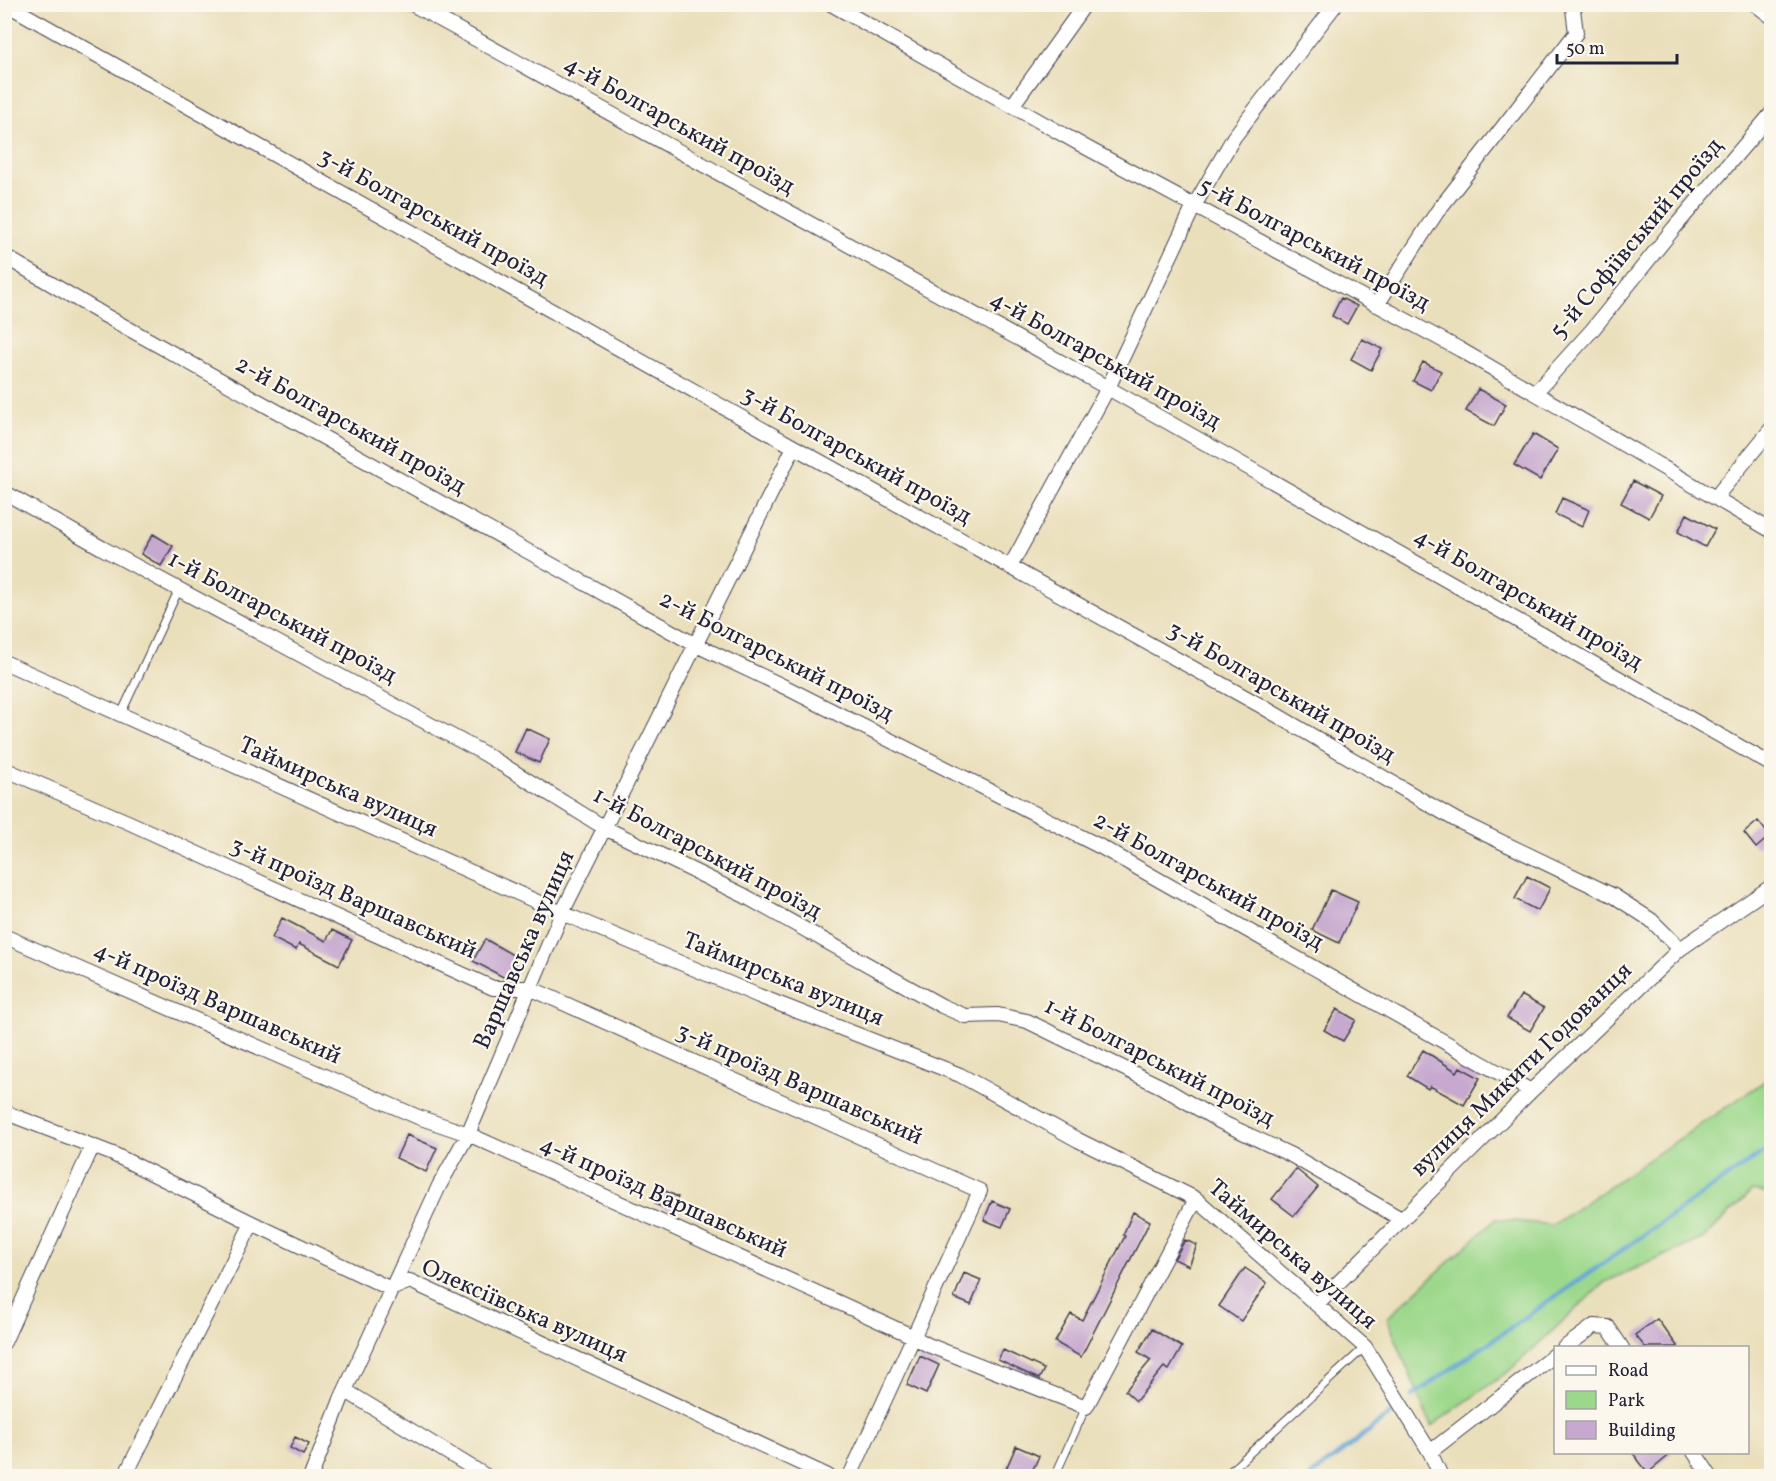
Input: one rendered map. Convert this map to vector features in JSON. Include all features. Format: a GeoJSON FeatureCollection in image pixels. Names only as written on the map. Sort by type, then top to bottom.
{"type":"FeatureCollection","features":[{"type":"Feature","properties":{"kind":"street","name":"3-й Болгарський проїзд"},"geometry":{"type":"LineString","coordinates":[[6,4],[794,447],[1263,707],[1456,820],[1614,896],[1651,920],[1680,950]]}},
{"type":"Feature","properties":{"kind":"street","name":"4-й Болгарський проїзд"},"geometry":{"type":"LineString","coordinates":[[412,4],[1108,388],[1772,765]]}},
{"type":"Feature","properties":{"kind":"street"},"geometry":{"type":"LineString","coordinates":[[1012,106],[1085,4]]}},
{"type":"Feature","properties":{"kind":"street"},"geometry":{"type":"LineString","coordinates":[[1010,567],[1108,388],[1194,206],[1234,137],[1336,4]]}},
{"type":"Feature","properties":{"kind":"street"},"geometry":{"type":"LineString","coordinates":[[1755,4],[1772,17]]}},
{"type":"Feature","properties":{"kind":"street","name":"5-й Болгарський проїзд"},"geometry":{"type":"LineString","coordinates":[[838,6],[1012,106],[1377,304],[1772,531]]}},
{"type":"Feature","properties":{"kind":"street"},"geometry":{"type":"LineString","coordinates":[[1377,304],[1437,212],[1576,33],[1573,6]]}},
{"type":"Feature","properties":{"kind":"street","name":"5-й Софіївський проїзд"},"geometry":{"type":"LineString","coordinates":[[1535,393],[1593,329],[1674,228],[1772,113]]}},
{"type":"Feature","properties":{"kind":"street","name":"2-й Болгарський проїзд"},"geometry":{"type":"LineString","coordinates":[[4,256],[104,315],[694,645],[786,688],[1101,847],[1531,1091]]}},
{"type":"Feature","properties":{"kind":"street"},"geometry":{"type":"LineString","coordinates":[[1715,498],[1772,428]]}},
{"type":"Feature","properties":{"kind":"street","name":"Варшавська вулиця"},"geometry":{"type":"LineString","coordinates":[[311,1476],[391,1288],[468,1134],[562,913],[794,447]]}},
{"type":"Feature","properties":{"kind":"street","name":"1-й Болгарський проїзд"},"geometry":{"type":"LineString","coordinates":[[4,492],[485,754],[605,828],[743,894],[942,1006],[965,1016],[998,1016],[1028,1021],[1162,1087],[1221,1122],[1291,1155],[1401,1219]]}},
{"type":"Feature","properties":{"kind":"street","name":"Таймирська вулиця"},"geometry":{"type":"LineString","coordinates":[[4,662],[562,913],[759,996],[960,1075],[1078,1140],[1196,1198],[1318,1303],[1365,1347],[1430,1452],[1441,1476]]}},
{"type":"Feature","properties":{"kind":"street","name":"3-й проїзд Варшавський"},"geometry":{"type":"LineString","coordinates":[[4,769],[130,823],[493,988],[530,988],[980,1191],[912,1336]]}},
{"type":"Feature","properties":{"kind":"street","name":"вулиця Микити Годованця"},"geometry":{"type":"LineString","coordinates":[[1318,1303],[1531,1091],[1680,950],[1772,886]]}},
{"type":"Feature","properties":{"kind":"street","name":"4-й проїзд Варшавський"},"geometry":{"type":"LineString","coordinates":[[4,936],[418,1117],[468,1134],[928,1345],[1086,1407]]}},
{"type":"Feature","properties":{"kind":"street","name":"Олексіївська вулиця"},"geometry":{"type":"LineString","coordinates":[[4,1112],[113,1154],[252,1223],[391,1288],[410,1281],[828,1476]]}},
{"type":"Feature","properties":{"kind":"street"},"geometry":{"type":"LineString","coordinates":[[4,1342],[92,1147]]}},
{"type":"Feature","properties":{"kind":"street"},"geometry":{"type":"LineString","coordinates":[[1086,1407],[1196,1198]]}},
{"type":"Feature","properties":{"kind":"street"},"geometry":{"type":"LineString","coordinates":[[124,1476],[252,1223]]}},
{"type":"Feature","properties":{"kind":"street"},"geometry":{"type":"LineString","coordinates":[[1565,1346],[1594,1326],[1608,1327],[1621,1346]]}},
{"type":"Feature","properties":{"kind":"street"},"geometry":{"type":"LineString","coordinates":[[850,1476],[912,1336]]}},
{"type":"Feature","properties":{"kind":"street"},"geometry":{"type":"LineString","coordinates":[[1430,1452],[1554,1356]]}},
{"type":"Feature","properties":{"kind":"street"},"geometry":{"type":"LineString","coordinates":[[346,1391],[486,1476]]}},
{"type":"Feature","properties":{"kind":"street"},"geometry":{"type":"LineString","coordinates":[[1695,1454],[1710,1476]]}},
{"type":"Feature","properties":{"kind":"lane"},"geometry":{"type":"LineString","coordinates":[[121,714],[179,589]]}},
{"type":"Feature","properties":{"kind":"lane"},"geometry":{"type":"LineString","coordinates":[[1225,1476],[1365,1347]]}},
{"type":"Feature","properties":{"kind":"lane"},"geometry":{"type":"LineString","coordinates":[[1055,1476],[1086,1407]]}},
{"type":"Feature","properties":{"kind":"green space"},"geometry":{"type":"Polygon","coordinates":[[[1771,1077],[1771,1194],[1752,1191],[1704,1238],[1605,1282],[1509,1371],[1431,1426],[1387,1318],[1496,1219],[1552,1225],[1771,1077]]]}},
{"type":"Feature","properties":{"kind":"building"},"geometry":{"type":"Polygon","coordinates":[[[1341,298],[1357,306],[1347,324],[1332,316],[1341,298]]]}},
{"type":"Feature","properties":{"kind":"building"},"geometry":{"type":"Polygon","coordinates":[[[1362,339],[1382,349],[1371,370],[1351,359],[1362,339]]]}},
{"type":"Feature","properties":{"kind":"building"},"geometry":{"type":"Polygon","coordinates":[[[1423,362],[1441,371],[1431,390],[1413,381],[1423,362]]]}},
{"type":"Feature","properties":{"kind":"building"},"geometry":{"type":"Polygon","coordinates":[[[1478,389],[1506,404],[1494,426],[1466,411],[1478,389]]]}},
{"type":"Feature","properties":{"kind":"building"},"geometry":{"type":"Polygon","coordinates":[[[1533,434],[1558,449],[1540,480],[1514,465],[1533,434]]]}},
{"type":"Feature","properties":{"kind":"building"},"geometry":{"type":"Polygon","coordinates":[[[1633,481],[1661,496],[1649,518],[1621,503],[1633,481]]]}},
{"type":"Feature","properties":{"kind":"building"},"geometry":{"type":"Polygon","coordinates":[[[1562,498],[1589,510],[1582,527],[1555,514],[1562,498]]]}},
{"type":"Feature","properties":{"kind":"building"},"geometry":{"type":"Polygon","coordinates":[[[1687,514],[1715,529],[1705,547],[1678,532],[1687,514]]]}},
{"type":"Feature","properties":{"kind":"building"},"geometry":{"type":"Polygon","coordinates":[[[153,534],[173,546],[161,566],[141,554],[153,534]]]}},
{"type":"Feature","properties":{"kind":"building"},"geometry":{"type":"Polygon","coordinates":[[[526,728],[550,739],[539,763],[515,752],[526,728]]]}},
{"type":"Feature","properties":{"kind":"building"},"geometry":{"type":"Polygon","coordinates":[[[1758,821],[1770,836],[1756,848],[1744,833],[1758,821]]]}},
{"type":"Feature","properties":{"kind":"building"},"geometry":{"type":"Polygon","coordinates":[[[1527,876],[1550,888],[1538,911],[1515,899],[1527,876]]]}},
{"type":"Feature","properties":{"kind":"building"},"geometry":{"type":"Polygon","coordinates":[[[1331,890],[1358,902],[1339,943],[1312,930],[1331,890]]]}},
{"type":"Feature","properties":{"kind":"building"},"geometry":{"type":"Polygon","coordinates":[[[282,918],[326,941],[332,930],[352,940],[339,965],[299,944],[296,950],[272,938],[282,918]]]}},
{"type":"Feature","properties":{"kind":"building"},"geometry":{"type":"Polygon","coordinates":[[[485,939],[518,958],[507,979],[473,961],[485,939]]]}},
{"type":"Feature","properties":{"kind":"building"},"geometry":{"type":"Polygon","coordinates":[[[1521,995],[1544,1008],[1530,1031],[1507,1018],[1521,995]]]}},
{"type":"Feature","properties":{"kind":"building"},"geometry":{"type":"Polygon","coordinates":[[[1337,1009],[1356,1020],[1343,1041],[1324,1030],[1337,1009]]]}},
{"type":"Feature","properties":{"kind":"building"},"geometry":{"type":"Polygon","coordinates":[[[1423,1050],[1457,1072],[1460,1067],[1480,1078],[1464,1105],[1430,1086],[1428,1089],[1407,1076],[1423,1050]]]}},
{"type":"Feature","properties":{"kind":"building"},"geometry":{"type":"Polygon","coordinates":[[[407,1135],[437,1148],[426,1172],[396,1158],[407,1135]]]}},
{"type":"Feature","properties":{"kind":"building"},"geometry":{"type":"Polygon","coordinates":[[[1296,1169],[1318,1187],[1294,1216],[1272,1199],[1296,1169]]]}},
{"type":"Feature","properties":{"kind":"building"},"geometry":{"type":"Polygon","coordinates":[[[661,1189],[678,1197],[673,1211],[655,1204],[661,1189]]]}},
{"type":"Feature","properties":{"kind":"building"},"geometry":{"type":"Polygon","coordinates":[[[992,1201],[1010,1209],[1002,1227],[984,1220],[992,1201]]]}},
{"type":"Feature","properties":{"kind":"building"},"geometry":{"type":"Polygon","coordinates":[[[1133,1212],[1150,1221],[1081,1357],[1055,1342],[1071,1314],[1082,1320],[1125,1236],[1123,1235],[1133,1212]]]}},
{"type":"Feature","properties":{"kind":"building"},"geometry":{"type":"Polygon","coordinates":[[[1185,1240],[1197,1245],[1189,1266],[1174,1259],[1185,1240]]]}},
{"type":"Feature","properties":{"kind":"building"},"geometry":{"type":"Polygon","coordinates":[[[1245,1268],[1267,1283],[1241,1321],[1219,1306],[1245,1268]]]}},
{"type":"Feature","properties":{"kind":"building"},"geometry":{"type":"Polygon","coordinates":[[[964,1273],[981,1280],[971,1305],[954,1298],[964,1273]]]}},
{"type":"Feature","properties":{"kind":"building"},"geometry":{"type":"Polygon","coordinates":[[[1657,1319],[1677,1346],[1644,1346],[1635,1335],[1657,1319]]]}},
{"type":"Feature","properties":{"kind":"building"},"geometry":{"type":"Polygon","coordinates":[[[1152,1329],[1182,1347],[1169,1370],[1164,1367],[1136,1401],[1125,1391],[1151,1360],[1138,1352],[1152,1329]]]}},
{"type":"Feature","properties":{"kind":"building"},"geometry":{"type":"Polygon","coordinates":[[[1003,1350],[1044,1369],[1039,1379],[998,1360],[1003,1350]]]}},
{"type":"Feature","properties":{"kind":"building"},"geometry":{"type":"Polygon","coordinates":[[[920,1356],[939,1365],[926,1394],[907,1385],[920,1356]]]}},
{"type":"Feature","properties":{"kind":"building"},"geometry":{"type":"Polygon","coordinates":[[[295,1437],[309,1444],[303,1455],[290,1448],[295,1437]]]}},
{"type":"Feature","properties":{"kind":"building"},"geometry":{"type":"Polygon","coordinates":[[[1016,1446],[1039,1456],[1030,1476],[1003,1476],[1016,1446]]]}},
{"type":"Feature","properties":{"kind":"building"},"geometry":{"type":"Polygon","coordinates":[[[1634,1454],[1671,1454],[1648,1473],[1634,1454]]]}},
{"type":"Feature","properties":{"kind":"waterway"},"geometry":{"type":"LineString","coordinates":[[1412,1396],[1772,1146]]}},
{"type":"Feature","properties":{"kind":"waterway"},"geometry":{"type":"LineString","coordinates":[[1311,1476],[1392,1413]]}}]}
